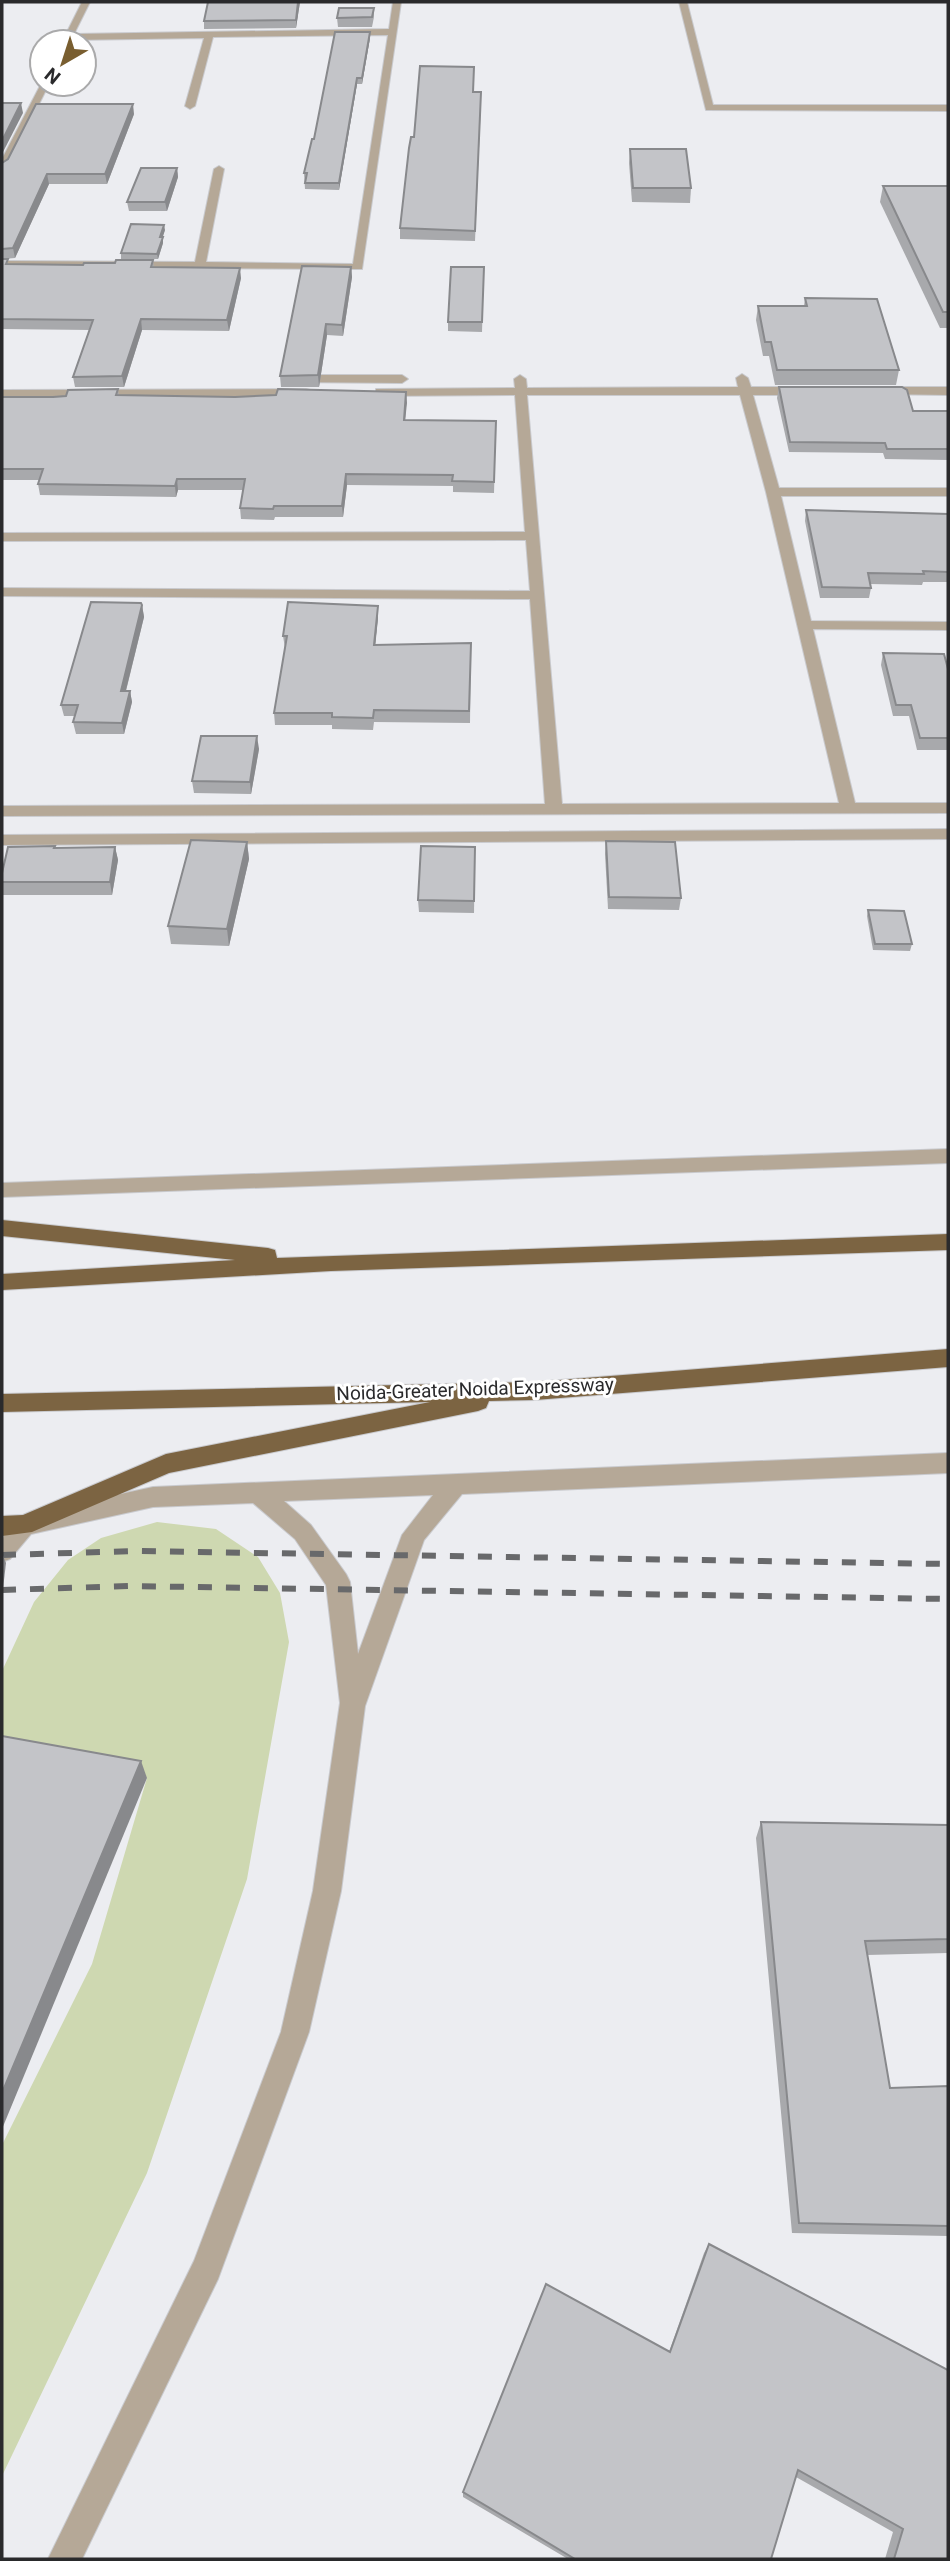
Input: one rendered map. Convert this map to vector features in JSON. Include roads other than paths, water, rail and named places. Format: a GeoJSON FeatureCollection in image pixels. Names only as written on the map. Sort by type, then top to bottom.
{"type":"FeatureCollection","features":[{"type":"Feature","properties":{"kind":"highway"},"geometry":{"type":"LineString","coordinates":[[2,1228],[331,1263]]}},
{"type":"Feature","properties":{"kind":"highway"},"geometry":{"type":"LineString","coordinates":[[2,1282],[331,1263],[948,1242]]}},
{"type":"Feature","properties":{"kind":"highway","name":"Noida-Greater Noida Expressway"},"geometry":{"type":"LineString","coordinates":[[2,1403],[535,1391],[948,1358]]}},
{"type":"Feature","properties":{"kind":"highway"},"geometry":{"type":"LineString","coordinates":[[13,1526],[166,1464],[535,1391]]}},
{"type":"Feature","properties":{"kind":"street"},"geometry":{"type":"LineString","coordinates":[[73,28],[86,2]]}},
{"type":"Feature","properties":{"kind":"street"},"geometry":{"type":"LineString","coordinates":[[2,264],[358,267],[397,2]]}},
{"type":"Feature","properties":{"kind":"street"},"geometry":{"type":"LineString","coordinates":[[683,2],[709,108],[948,107]]}},
{"type":"Feature","properties":{"kind":"street"},"geometry":{"type":"LineString","coordinates":[[98,38],[392,32]]}},
{"type":"Feature","properties":{"kind":"street"},"geometry":{"type":"LineString","coordinates":[[190,106],[209,35]]}},
{"type":"Feature","properties":{"kind":"street"},"geometry":{"type":"LineString","coordinates":[[2,168],[37,98]]}},
{"type":"Feature","properties":{"kind":"street"},"geometry":{"type":"LineString","coordinates":[[200,266],[219,169]]}},
{"type":"Feature","properties":{"kind":"street"},"geometry":{"type":"LineString","coordinates":[[879,378],[948,378]]}},
{"type":"Feature","properties":{"kind":"street"},"geometry":{"type":"LineString","coordinates":[[275,379],[521,385]]}},
{"type":"Feature","properties":{"kind":"street"},"geometry":{"type":"LineString","coordinates":[[69,393],[72,380]]}},
{"type":"Feature","properties":{"kind":"street"},"geometry":{"type":"LineString","coordinates":[[744,384],[773,492],[848,808]]}},
{"type":"Feature","properties":{"kind":"street"},"geometry":{"type":"LineString","coordinates":[[2,394],[521,385],[812,384]]}},
{"type":"Feature","properties":{"kind":"street"},"geometry":{"type":"LineString","coordinates":[[521,385],[554,809]]}},
{"type":"Feature","properties":{"kind":"street"},"geometry":{"type":"LineString","coordinates":[[867,391],[948,391]]}},
{"type":"Feature","properties":{"kind":"street"},"geometry":{"type":"LineString","coordinates":[[773,492],[948,492]]}},
{"type":"Feature","properties":{"kind":"street"},"geometry":{"type":"LineString","coordinates":[[2,537],[532,536]]}},
{"type":"Feature","properties":{"kind":"street"},"geometry":{"type":"LineString","coordinates":[[2,592],[537,595]]}},
{"type":"Feature","properties":{"kind":"street"},"geometry":{"type":"LineString","coordinates":[[803,625],[948,626]]}},
{"type":"Feature","properties":{"kind":"street"},"geometry":{"type":"LineString","coordinates":[[2,811],[948,808]]}},
{"type":"Feature","properties":{"kind":"street"},"geometry":{"type":"LineString","coordinates":[[2,840],[948,834]]}},
{"type":"Feature","properties":{"kind":"street"},"geometry":{"type":"LineString","coordinates":[[2,1190],[948,1156]]}},
{"type":"Feature","properties":{"kind":"street"},"geometry":{"type":"LineString","coordinates":[[2,1552],[13,1526],[153,1497],[948,1462]]}},
{"type":"Feature","properties":{"kind":"street"},"geometry":{"type":"LineString","coordinates":[[65,2559],[207,2267],[295,2032],[327,1891],[352,1706],[414,1535],[458,1482]]}},
{"type":"Feature","properties":{"kind":"street"},"geometry":{"type":"LineString","coordinates":[[257,1492],[303,1532],[338,1582],[352,1706]]}},
{"type":"Feature","properties":{"kind":"railway"},"geometry":{"type":"LineString","coordinates":[[2,1555],[135,1551],[948,1564]]}},
{"type":"Feature","properties":{"kind":"railway"},"geometry":{"type":"LineString","coordinates":[[2,1590],[130,1586],[948,1599]]}}]}
